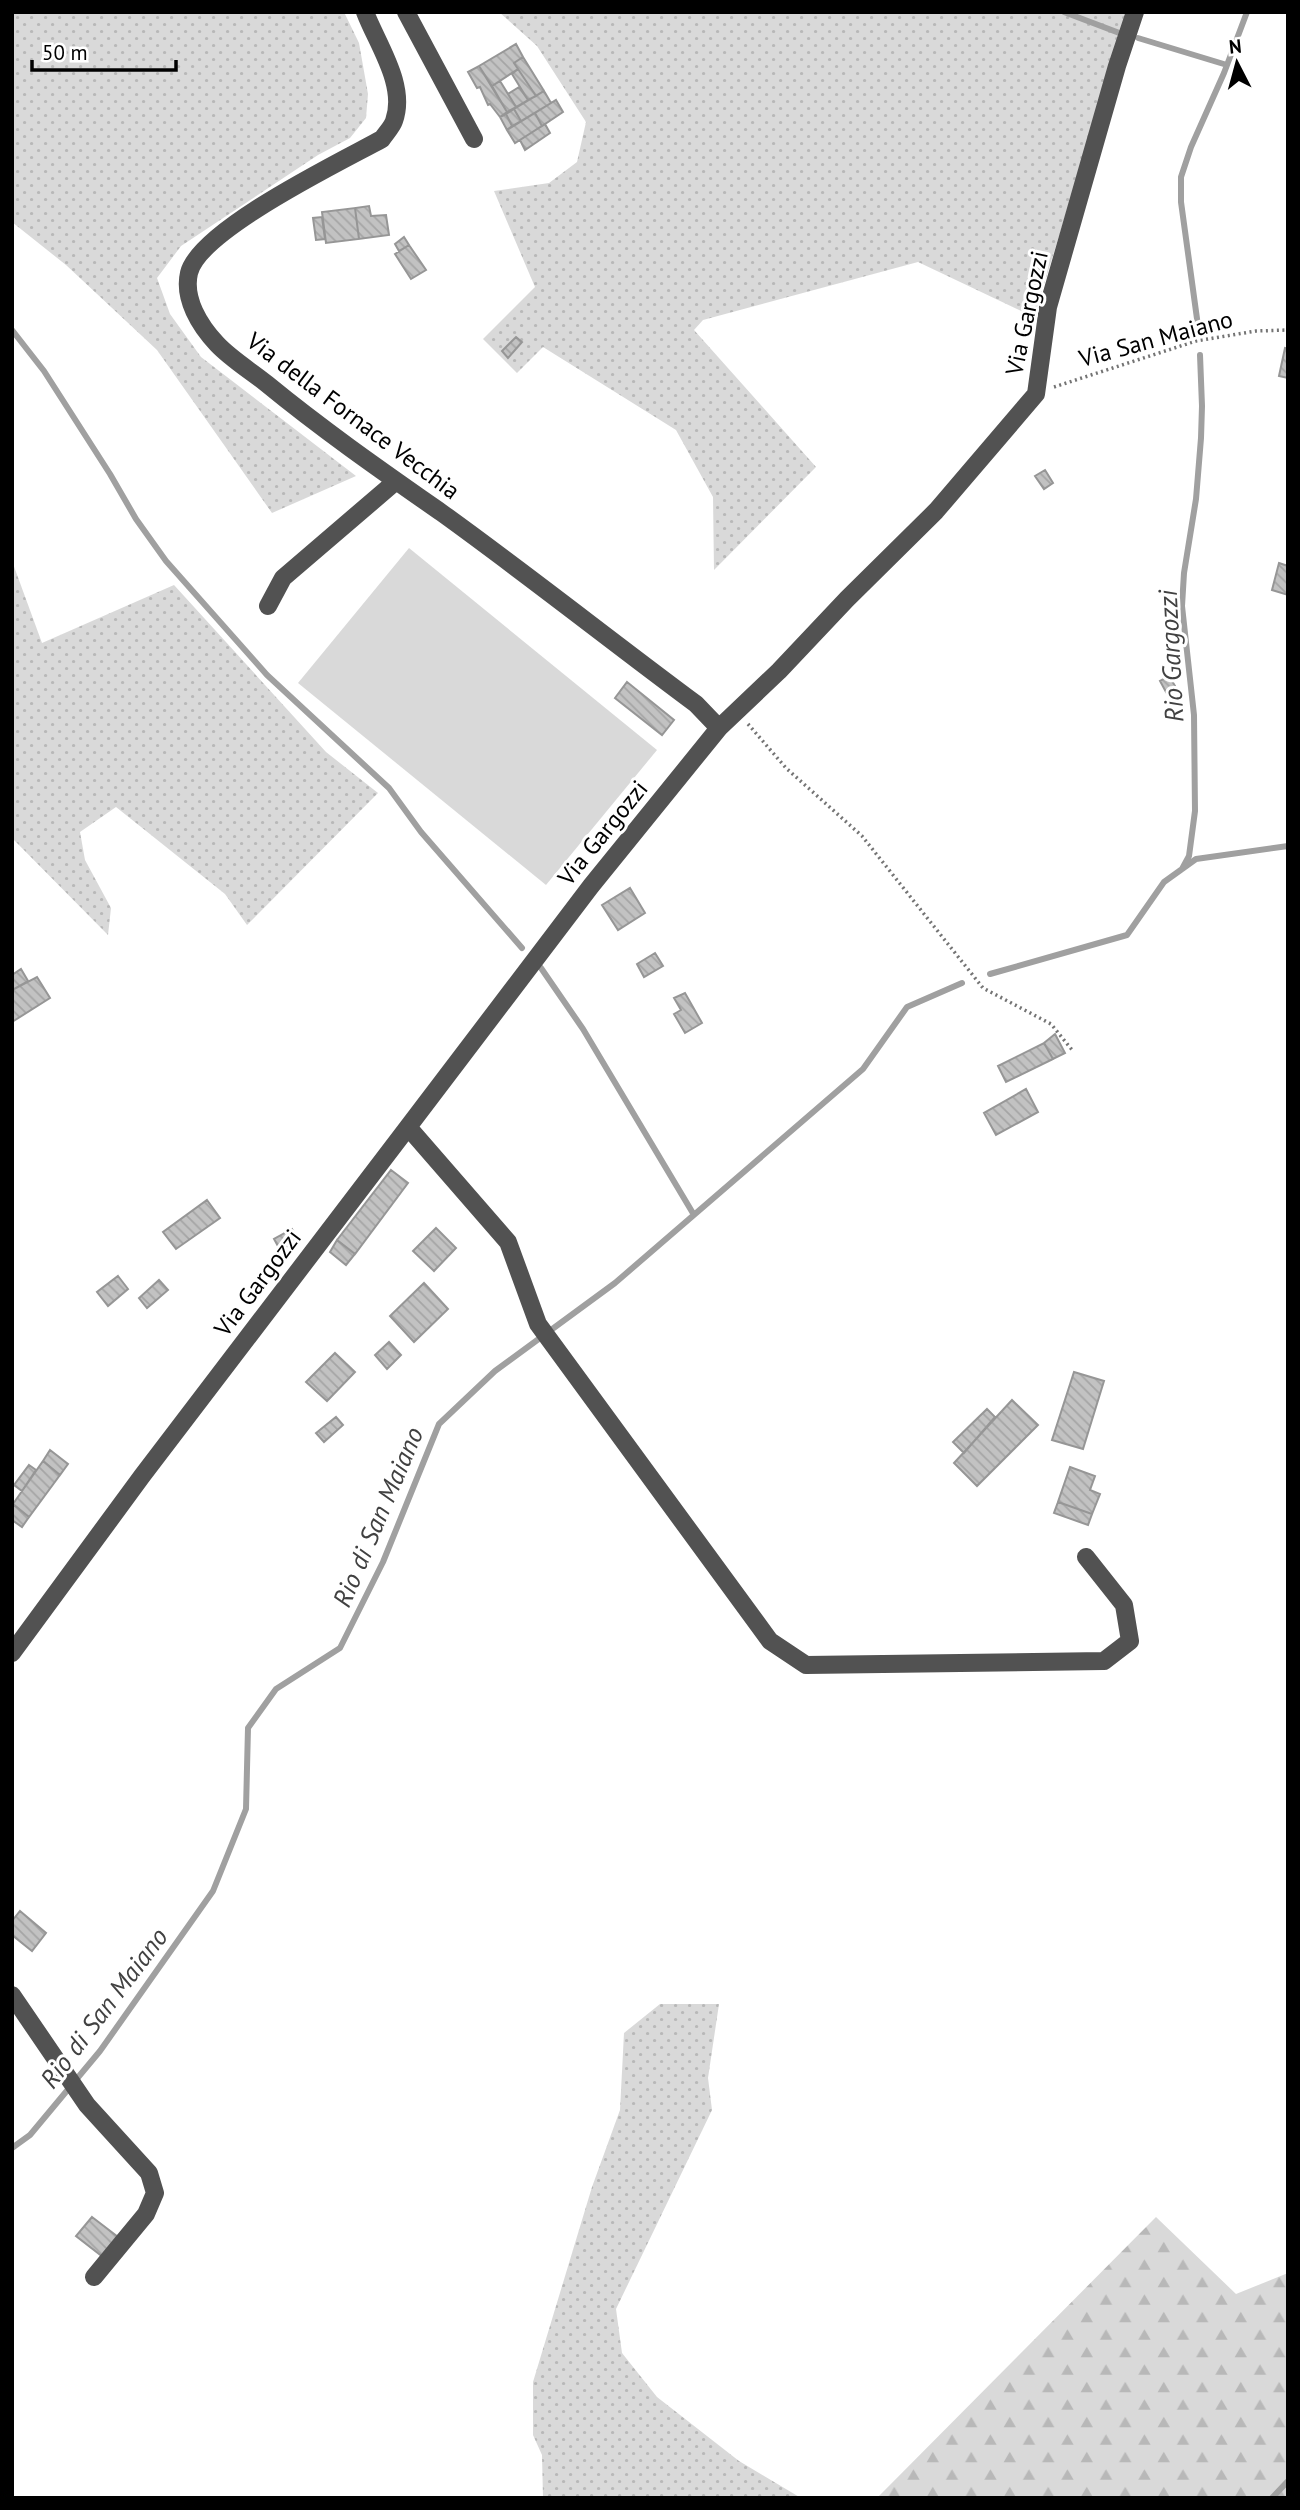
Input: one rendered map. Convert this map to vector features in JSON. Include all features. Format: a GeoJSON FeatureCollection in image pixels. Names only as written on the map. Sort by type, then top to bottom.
{"type":"FeatureCollection","features":[{"type":"Feature","properties":{"kind":"street","name":"Via della Fornace Vecchia"},"geometry":{"type":"LineString","coordinates":[[365,12],[395,84],[394,122],[382,139],[306,179],[230,227],[200,254],[190,270],[187,288],[196,315],[218,345],[310,420],[443,514],[696,704],[719,728]]}},
{"type":"Feature","properties":{"kind":"street"},"geometry":{"type":"LineString","coordinates":[[406,12],[474,139]]}},
{"type":"Feature","properties":{"kind":"street","name":"Via Gargozzi"},"geometry":{"type":"LineString","coordinates":[[12,1653],[150,1465],[591,886],[719,728],[779,671],[846,598],[936,510],[1035,394],[1048,307],[1135,12]]}},
{"type":"Feature","properties":{"kind":"street"},"geometry":{"type":"LineString","coordinates":[[268,606],[283,578],[395,482]]}},
{"type":"Feature","properties":{"kind":"street"},"geometry":{"type":"LineString","coordinates":[[408,1127],[508,1242],[540,1326],[770,1641],[806,1665],[1104,1661],[1130,1640],[1124,1605],[1086,1556]]}},
{"type":"Feature","properties":{"kind":"street"},"geometry":{"type":"LineString","coordinates":[[12,1995],[87,2105],[149,2174],[155,2193],[146,2214],[94,2277]]}},
{"type":"Feature","properties":{"kind":"path","name":"Via San Maiano"},"geometry":{"type":"LineString","coordinates":[[1035,394],[1076,378],[1196,341],[1256,331],[1288,330]]}},
{"type":"Feature","properties":{"kind":"path"},"geometry":{"type":"LineString","coordinates":[[736,711],[786,768],[862,836],[983,988],[1051,1024],[1073,1051]]}},
{"type":"Feature","properties":{"kind":"green space"},"geometry":{"type":"Polygon","coordinates":[[[12,12],[344,12],[359,43],[368,94],[366,118],[350,138],[318,155],[181,246],[157,278],[170,314],[201,357],[356,476],[272,513],[157,350],[66,265],[12,222],[12,12]]]}},
{"type":"Feature","properties":{"kind":"green space"},"geometry":{"type":"Polygon","coordinates":[[[499,12],[1128,12],[1034,317],[918,262],[703,320],[694,330],[816,467],[714,570],[713,497],[676,430],[543,347],[517,373],[483,339],[535,287],[494,191],[549,183],[577,162],[586,122],[537,46],[499,12]]]}},
{"type":"Feature","properties":{"kind":"green space"},"geometry":{"type":"Polygon","coordinates":[[[409,548],[657,750],[546,885],[298,683],[409,548]]]}},
{"type":"Feature","properties":{"kind":"green space"},"geometry":{"type":"Polygon","coordinates":[[[12,561],[42,643],[174,585],[326,752],[378,793],[247,925],[225,894],[116,807],[80,832],[85,860],[111,908],[108,935],[12,838],[12,561]]]}},
{"type":"Feature","properties":{"kind":"green space"},"geometry":{"type":"Polygon","coordinates":[[[660,2004],[719,2004],[708,2078],[712,2110],[616,2309],[622,2353],[657,2397],[739,2461],[801,2498],[543,2498],[542,2455],[533,2435],[533,2382],[592,2187],[620,2110],[624,2033],[660,2004]]]}},
{"type":"Feature","properties":{"kind":"green space"},"geometry":{"type":"Polygon","coordinates":[[[1156,2217],[1236,2294],[1288,2273],[1288,2498],[877,2498],[1156,2217]]]}},
{"type":"Feature","properties":{"kind":"building"},"geometry":{"type":"Polygon","coordinates":[[[516,44],[523,57],[514,63],[518,69],[492,86],[479,66],[516,44]]]}},
{"type":"Feature","properties":{"kind":"building"},"geometry":{"type":"Polygon","coordinates":[[[523,57],[544,91],[536,96],[514,63],[523,57]]]}},
{"type":"Feature","properties":{"kind":"building"},"geometry":{"type":"Polygon","coordinates":[[[479,66],[507,112],[500,117],[490,104],[488,105],[480,87],[477,88],[468,72],[479,66]]]}},
{"type":"Feature","properties":{"kind":"building"},"geometry":{"type":"Polygon","coordinates":[[[518,69],[536,96],[528,100],[512,74],[518,69]]]}},
{"type":"Feature","properties":{"kind":"building"},"geometry":{"type":"Polygon","coordinates":[[[500,81],[516,107],[507,112],[492,86],[500,81]]]}},
{"type":"Feature","properties":{"kind":"building"},"geometry":{"type":"Polygon","coordinates":[[[519,87],[528,100],[516,107],[508,94],[519,87]]]}},
{"type":"Feature","properties":{"kind":"building"},"geometry":{"type":"Polygon","coordinates":[[[544,91],[551,103],[521,121],[514,109],[544,91]]]}},
{"type":"Feature","properties":{"kind":"building"},"geometry":{"type":"Polygon","coordinates":[[[556,100],[563,112],[542,126],[535,113],[556,100]]]}},
{"type":"Feature","properties":{"kind":"building"},"geometry":{"type":"Polygon","coordinates":[[[514,109],[521,121],[512,126],[506,114],[514,109]]]}},
{"type":"Feature","properties":{"kind":"building"},"geometry":{"type":"Polygon","coordinates":[[[535,113],[542,126],[515,143],[507,130],[535,113]]]}},
{"type":"Feature","properties":{"kind":"building"},"geometry":{"type":"Polygon","coordinates":[[[506,114],[512,126],[507,130],[500,117],[506,114]]]}},
{"type":"Feature","properties":{"kind":"building"},"geometry":{"type":"Polygon","coordinates":[[[545,124],[550,133],[525,150],[520,140],[545,124]]]}},
{"type":"Feature","properties":{"kind":"building"},"geometry":{"type":"Polygon","coordinates":[[[369,206],[371,216],[386,215],[389,235],[359,239],[355,208],[369,206]]]}},
{"type":"Feature","properties":{"kind":"building"},"geometry":{"type":"Polygon","coordinates":[[[355,208],[359,239],[326,243],[322,212],[355,208]]]}},
{"type":"Feature","properties":{"kind":"building"},"geometry":{"type":"Polygon","coordinates":[[[322,217],[325,239],[316,240],[313,218],[322,217]]]}},
{"type":"Feature","properties":{"kind":"building"},"geometry":{"type":"Polygon","coordinates":[[[404,237],[409,245],[399,251],[395,244],[404,237]]]}},
{"type":"Feature","properties":{"kind":"building"},"geometry":{"type":"Polygon","coordinates":[[[409,245],[426,270],[411,279],[395,254],[409,245]]]}},
{"type":"Feature","properties":{"kind":"building"},"geometry":{"type":"Polygon","coordinates":[[[516,337],[522,342],[508,358],[502,351],[516,337]]]}},
{"type":"Feature","properties":{"kind":"building"},"geometry":{"type":"Polygon","coordinates":[[[1285,348],[1288,349],[1288,378],[1279,376],[1285,348]]]}},
{"type":"Feature","properties":{"kind":"building"},"geometry":{"type":"Polygon","coordinates":[[[1045,470],[1053,483],[1044,489],[1035,476],[1045,470]]]}},
{"type":"Feature","properties":{"kind":"building"},"geometry":{"type":"Polygon","coordinates":[[[1279,563],[1288,566],[1288,595],[1272,590],[1279,563]]]}},
{"type":"Feature","properties":{"kind":"building"},"geometry":{"type":"Polygon","coordinates":[[[1169,676],[1175,686],[1166,692],[1160,681],[1169,676]]]}},
{"type":"Feature","properties":{"kind":"building"},"geometry":{"type":"Polygon","coordinates":[[[627,682],[674,720],[662,735],[615,698],[627,682]]]}},
{"type":"Feature","properties":{"kind":"building"},"geometry":{"type":"Polygon","coordinates":[[[630,888],[645,913],[618,930],[602,905],[630,888]]]}},
{"type":"Feature","properties":{"kind":"building"},"geometry":{"type":"Polygon","coordinates":[[[655,953],[663,966],[644,977],[637,964],[655,953]]]}},
{"type":"Feature","properties":{"kind":"building"},"geometry":{"type":"Polygon","coordinates":[[[21,969],[28,981],[12,990],[12,975],[21,969]]]}},
{"type":"Feature","properties":{"kind":"building"},"geometry":{"type":"Polygon","coordinates":[[[37,977],[50,998],[12,1022],[12,990],[37,977]]]}},
{"type":"Feature","properties":{"kind":"building"},"geometry":{"type":"Polygon","coordinates":[[[685,993],[702,1023],[685,1033],[674,1014],[681,1010],[674,998],[685,993]]]}},
{"type":"Feature","properties":{"kind":"building"},"geometry":{"type":"Polygon","coordinates":[[[1055,1034],[1065,1053],[1053,1059],[1044,1043],[1055,1034]]]}},
{"type":"Feature","properties":{"kind":"building"},"geometry":{"type":"Polygon","coordinates":[[[1044,1043],[1053,1059],[1006,1082],[998,1066],[1044,1043]]]}},
{"type":"Feature","properties":{"kind":"building"},"geometry":{"type":"Polygon","coordinates":[[[1026,1089],[1038,1112],[996,1135],[984,1113],[1026,1089]]]}},
{"type":"Feature","properties":{"kind":"building"},"geometry":{"type":"Polygon","coordinates":[[[391,1170],[408,1183],[355,1254],[337,1240],[391,1170]]]}},
{"type":"Feature","properties":{"kind":"building"},"geometry":{"type":"Polygon","coordinates":[[[207,1200],[220,1218],[176,1249],[163,1232],[207,1200]]]}},
{"type":"Feature","properties":{"kind":"building"},"geometry":{"type":"Polygon","coordinates":[[[436,1228],[456,1248],[434,1271],[413,1251],[436,1228]]]}},
{"type":"Feature","properties":{"kind":"building"},"geometry":{"type":"Polygon","coordinates":[[[292,1229],[299,1240],[280,1250],[274,1239],[292,1229]]]}},
{"type":"Feature","properties":{"kind":"building"},"geometry":{"type":"Polygon","coordinates":[[[337,1240],[355,1254],[346,1265],[330,1252],[337,1240]]]}},
{"type":"Feature","properties":{"kind":"building"},"geometry":{"type":"Polygon","coordinates":[[[118,1276],[128,1289],[108,1306],[97,1292],[118,1276]]]}},
{"type":"Feature","properties":{"kind":"building"},"geometry":{"type":"Polygon","coordinates":[[[159,1280],[168,1290],[147,1308],[139,1298],[159,1280]]]}},
{"type":"Feature","properties":{"kind":"building"},"geometry":{"type":"Polygon","coordinates":[[[424,1283],[448,1309],[414,1342],[390,1316],[424,1283]]]}},
{"type":"Feature","properties":{"kind":"building"},"geometry":{"type":"Polygon","coordinates":[[[389,1342],[401,1355],[387,1369],[375,1355],[389,1342]]]}},
{"type":"Feature","properties":{"kind":"building"},"geometry":{"type":"Polygon","coordinates":[[[335,1353],[355,1372],[327,1401],[306,1382],[335,1353]]]}},
{"type":"Feature","properties":{"kind":"building"},"geometry":{"type":"Polygon","coordinates":[[[1074,1372],[1104,1381],[1083,1449],[1052,1440],[1074,1372]]]}},
{"type":"Feature","properties":{"kind":"building"},"geometry":{"type":"Polygon","coordinates":[[[1012,1400],[1038,1425],[977,1486],[954,1463],[1012,1400]]]}},
{"type":"Feature","properties":{"kind":"building"},"geometry":{"type":"Polygon","coordinates":[[[987,1409],[995,1417],[964,1453],[953,1442],[987,1409]]]}},
{"type":"Feature","properties":{"kind":"building"},"geometry":{"type":"Polygon","coordinates":[[[336,1417],[343,1425],[324,1442],[316,1433],[336,1417]]]}},
{"type":"Feature","properties":{"kind":"building"},"geometry":{"type":"Polygon","coordinates":[[[50,1450],[68,1464],[60,1475],[43,1461],[50,1450]]]}},
{"type":"Feature","properties":{"kind":"building"},"geometry":{"type":"Polygon","coordinates":[[[43,1461],[60,1475],[29,1517],[13,1504],[43,1461]]]}},
{"type":"Feature","properties":{"kind":"building"},"geometry":{"type":"Polygon","coordinates":[[[29,1465],[36,1470],[22,1491],[14,1485],[29,1465]]]}},
{"type":"Feature","properties":{"kind":"building"},"geometry":{"type":"Polygon","coordinates":[[[1070,1467],[1095,1476],[1090,1490],[1100,1494],[1092,1514],[1058,1502],[1070,1467]]]}},
{"type":"Feature","properties":{"kind":"building"},"geometry":{"type":"Polygon","coordinates":[[[1058,1502],[1092,1514],[1088,1525],[1054,1513],[1058,1502]]]}},
{"type":"Feature","properties":{"kind":"building"},"geometry":{"type":"Polygon","coordinates":[[[13,1504],[29,1517],[22,1527],[12,1520],[13,1504]]]}},
{"type":"Feature","properties":{"kind":"building"},"geometry":{"type":"Polygon","coordinates":[[[20,1911],[46,1933],[32,1951],[12,1935],[12,1921],[20,1911]]]}},
{"type":"Feature","properties":{"kind":"building"},"geometry":{"type":"Polygon","coordinates":[[[92,2217],[118,2237],[103,2257],[76,2236],[92,2217]]]}},
{"type":"Feature","properties":{"kind":"waterway"},"geometry":{"type":"LineString","coordinates":[[1064,12],[1122,34]]}},
{"type":"Feature","properties":{"kind":"waterway","name":"Rio Gargozzi"},"geometry":{"type":"LineString","coordinates":[[1198,326],[1181,202],[1181,177],[1247,12]]}},
{"type":"Feature","properties":{"kind":"waterway"},"geometry":{"type":"LineString","coordinates":[[1138,38],[1227,65]]}},
{"type":"Feature","properties":{"kind":"waterway"},"geometry":{"type":"LineString","coordinates":[[12,330],[44,371],[136,519],[166,561],[267,675],[389,788],[421,832],[522,948]]}},
{"type":"Feature","properties":{"kind":"waterway","name":"Rio Gargozzi"},"geometry":{"type":"LineString","coordinates":[[1182,869],[1189,856],[1195,811],[1194,715],[1182,606],[1201,438],[1200,355]]}},
{"type":"Feature","properties":{"kind":"waterway","name":"Rio di San Maiano"},"geometry":{"type":"LineString","coordinates":[[990,974],[1127,935],[1164,882],[1196,859],[1288,846]]}},
{"type":"Feature","properties":{"kind":"waterway"},"geometry":{"type":"LineString","coordinates":[[541,968],[583,1029],[694,1215]]}},
{"type":"Feature","properties":{"kind":"waterway","name":"Rio di San Maiano"},"geometry":{"type":"LineString","coordinates":[[12,2148],[30,2135],[100,2051],[213,1891],[246,1809],[248,1728],[276,1689],[340,1648],[383,1562],[439,1424],[495,1371],[615,1283],[863,1069],[907,1007],[962,983]]}},
{"type":"Feature","properties":{"kind":"waterway"},"geometry":{"type":"LineString","coordinates":[[1272,2498],[1288,2481]]}}]}
